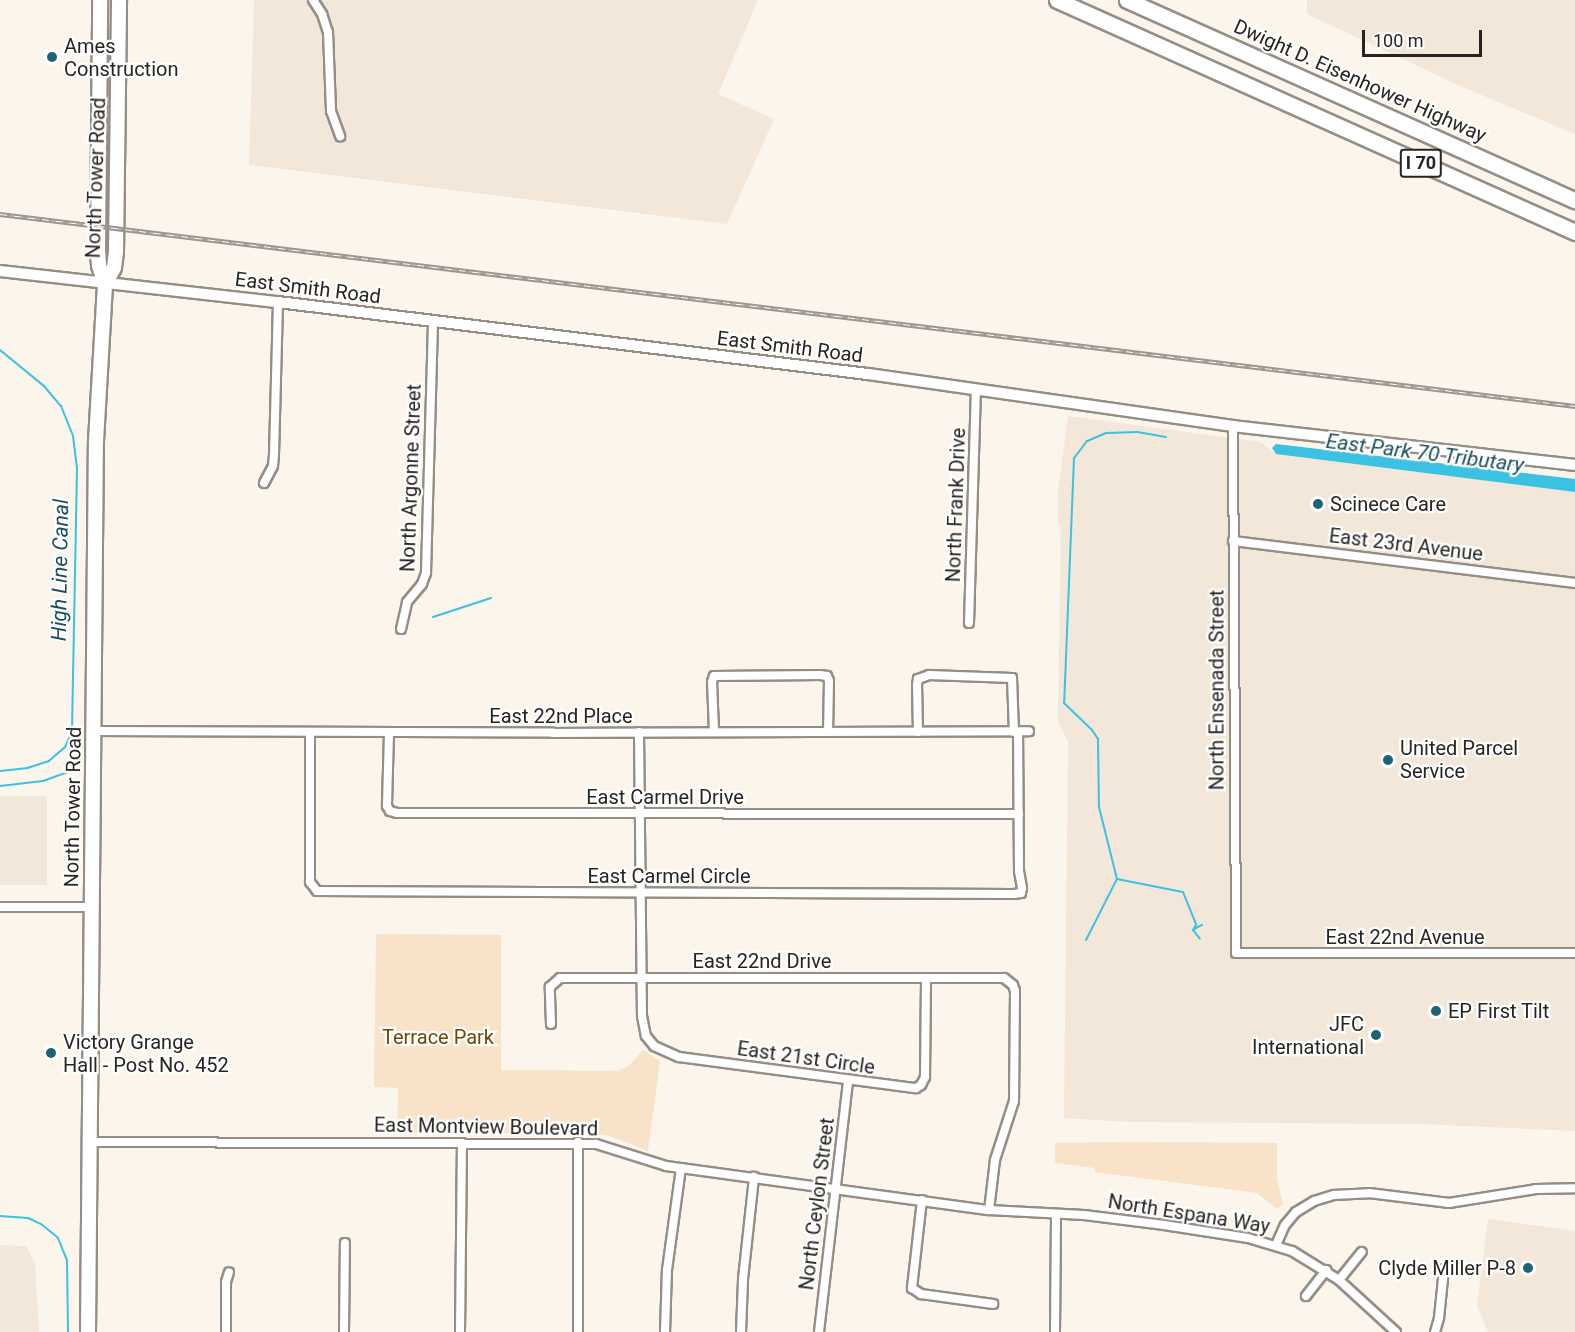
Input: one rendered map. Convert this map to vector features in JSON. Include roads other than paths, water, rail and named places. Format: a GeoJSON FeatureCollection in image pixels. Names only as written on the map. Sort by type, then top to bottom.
{"type":"FeatureCollection","features":[{"type":"Feature","properties":{"kind":"highway","name":"I 70"},"geometry":{"type":"LineString","coordinates":[[1058,0],[1575,232]]}},
{"type":"Feature","properties":{"kind":"highway","name":"Dwight D. Eisenhower Highway"},"geometry":{"type":"LineString","coordinates":[[1127,0],[1575,200]]}},
{"type":"Feature","properties":{"kind":"main road","name":"North Tower Road"},"geometry":{"type":"LineString","coordinates":[[88,1332],[97,432],[105,284],[99,265],[98,243],[100,0]]}},
{"type":"Feature","properties":{"kind":"main road","name":"North Tower Road"},"geometry":{"type":"LineString","coordinates":[[105,284],[114,268],[116,252],[119,0]]}},
{"type":"Feature","properties":{"kind":"street"},"geometry":{"type":"LineString","coordinates":[[313,0],[322,14],[328,32],[331,111],[339,136]]}},
{"type":"Feature","properties":{"kind":"street","name":"East Smith Road"},"geometry":{"type":"LineString","coordinates":[[0,271],[278,302],[976,389],[1233,426],[1575,465]]}},
{"type":"Feature","properties":{"kind":"street"},"geometry":{"type":"LineString","coordinates":[[264,483],[273,466],[274,455],[278,302]]}},
{"type":"Feature","properties":{"kind":"street","name":"North Argonne Street"},"geometry":{"type":"LineString","coordinates":[[401,629],[407,602],[422,584],[426,573],[433,322]]}},
{"type":"Feature","properties":{"kind":"street","name":"North Frank Drive"},"geometry":{"type":"LineString","coordinates":[[969,623],[976,389]]}},
{"type":"Feature","properties":{"kind":"street","name":"North Ensenada Street"},"geometry":{"type":"LineString","coordinates":[[1233,426],[1236,954]]}},
{"type":"Feature","properties":{"kind":"street","name":"East 23rd Avenue"},"geometry":{"type":"LineString","coordinates":[[1233,541],[1575,583]]}},
{"type":"Feature","properties":{"kind":"street"},"geometry":{"type":"LineString","coordinates":[[714,731],[714,676],[820,675],[827,676],[829,681],[828,731]]}},
{"type":"Feature","properties":{"kind":"street","name":"East Carmel Circle"},"geometry":{"type":"LineString","coordinates":[[310,733],[310,882],[317,891],[1014,894],[1021,892],[1012,678],[940,675],[918,679],[918,732]]}},
{"type":"Feature","properties":{"kind":"street","name":"East 22nd Place"},"geometry":{"type":"LineString","coordinates":[[94,731],[310,733],[1029,731]]}},
{"type":"Feature","properties":{"kind":"street","name":"East 21st Circle"},"geometry":{"type":"LineString","coordinates":[[639,732],[643,1028],[651,1043],[659,1050],[679,1057],[913,1088],[921,1085],[926,1077],[926,978]]}},
{"type":"Feature","properties":{"kind":"street","name":"East Carmel Drive"},"geometry":{"type":"LineString","coordinates":[[388,733],[387,806],[390,811],[397,813],[1019,814]]}},
{"type":"Feature","properties":{"kind":"street"},"geometry":{"type":"LineString","coordinates":[[0,907],[91,907]]}},
{"type":"Feature","properties":{"kind":"street","name":"East 22nd Avenue"},"geometry":{"type":"LineString","coordinates":[[1236,954],[1575,953]]}},
{"type":"Feature","properties":{"kind":"street","name":"East 22nd Drive"},"geometry":{"type":"LineString","coordinates":[[550,1024],[550,987],[555,979],[642,977],[1004,978],[1013,986],[1014,1101],[995,1160],[989,1210]]}},
{"type":"Feature","properties":{"kind":"street","name":"North Ceylon Street"},"geometry":{"type":"LineString","coordinates":[[819,1332],[848,1080]]}},
{"type":"Feature","properties":{"kind":"street","name":"East Montview Boulevard"},"geometry":{"type":"LineString","coordinates":[[89,1142],[578,1142],[610,1146],[657,1164],[681,1168],[989,1210],[1056,1214]]}},
{"type":"Feature","properties":{"kind":"street"},"geometry":{"type":"LineString","coordinates":[[578,1142],[578,1332]]}},
{"type":"Feature","properties":{"kind":"street"},"geometry":{"type":"LineString","coordinates":[[460,1332],[462,1143]]}},
{"type":"Feature","properties":{"kind":"street"},"geometry":{"type":"LineString","coordinates":[[665,1332],[667,1270],[681,1168]]}},
{"type":"Feature","properties":{"kind":"street"},"geometry":{"type":"LineString","coordinates":[[741,1332],[743,1279],[754,1177]]}},
{"type":"Feature","properties":{"kind":"street"},"geometry":{"type":"LineString","coordinates":[[1276,1245],[1285,1225],[1296,1212],[1314,1201],[1334,1195],[1369,1193],[1449,1203],[1536,1189],[1575,1188]]}},
{"type":"Feature","properties":{"kind":"street"},"geometry":{"type":"LineString","coordinates":[[922,1200],[912,1288],[921,1294],[993,1305]]}},
{"type":"Feature","properties":{"kind":"street"},"geometry":{"type":"LineString","coordinates":[[1055,1332],[1056,1214]]}},
{"type":"Feature","properties":{"kind":"street","name":"North Espana Way"},"geometry":{"type":"LineString","coordinates":[[1056,1214],[1084,1215],[1164,1225],[1276,1245],[1326,1270],[1396,1332]]}},
{"type":"Feature","properties":{"kind":"street"},"geometry":{"type":"LineString","coordinates":[[344,1332],[345,1243]]}},
{"type":"Feature","properties":{"kind":"street"},"geometry":{"type":"LineString","coordinates":[[1339,1280],[1362,1252]]}},
{"type":"Feature","properties":{"kind":"street"},"geometry":{"type":"LineString","coordinates":[[1435,1332],[1441,1306],[1444,1269]]}},
{"type":"Feature","properties":{"kind":"street"},"geometry":{"type":"LineString","coordinates":[[1306,1296],[1326,1270]]}},
{"type":"Feature","properties":{"kind":"street"},"geometry":{"type":"LineString","coordinates":[[226,1332],[226,1282],[230,1272]]}},
{"type":"Feature","properties":{"kind":"water"},"geometry":{"type":"Polygon","coordinates":[[[1276,444],[1575,479],[1575,492],[1276,454],[1272,448],[1276,444]]]}},
{"type":"Feature","properties":{"kind":"waterway","name":"High Line Canal"},"geometry":{"type":"LineString","coordinates":[[0,350],[44,386],[61,406],[73,436],[77,469],[72,732],[65,747],[49,761],[28,768],[0,771]]}},
{"type":"Feature","properties":{"kind":"waterway"},"geometry":{"type":"LineString","coordinates":[[1166,437],[1137,432],[1106,433],[1087,441],[1074,458],[1064,703],[1092,730],[1098,739],[1099,807],[1117,879],[1183,892],[1196,925],[1193,930],[1200,939]]}},
{"type":"Feature","properties":{"kind":"waterway"},"geometry":{"type":"LineString","coordinates":[[433,617],[491,598]]}},
{"type":"Feature","properties":{"kind":"waterway"},"geometry":{"type":"LineString","coordinates":[[0,786],[43,781],[78,768]]}},
{"type":"Feature","properties":{"kind":"waterway"},"geometry":{"type":"LineString","coordinates":[[1086,940],[1117,879]]}},
{"type":"Feature","properties":{"kind":"waterway"},"geometry":{"type":"LineString","coordinates":[[1194,929],[1202,925]]}},
{"type":"Feature","properties":{"kind":"waterway","name":"High Line Canal"},"geometry":{"type":"LineString","coordinates":[[0,1216],[28,1218],[41,1224],[58,1238],[67,1260],[68,1332]]}},
{"type":"Feature","properties":{"kind":"railway"},"geometry":{"type":"LineString","coordinates":[[0,214],[1575,406]]}},
{"type":"Feature","properties":{"kind":"place","name":"Ames Construction"},"geometry":{"type":"Point","coordinates":[52,57]}},
{"type":"Feature","properties":{"kind":"place","name":"Scinece Care"},"geometry":{"type":"Point","coordinates":[1318,504]}},
{"type":"Feature","properties":{"kind":"place","name":"United Parcel Service"},"geometry":{"type":"Point","coordinates":[1388,760]}},
{"type":"Feature","properties":{"kind":"place","name":"EP First Tilt"},"geometry":{"type":"Point","coordinates":[1436,1011]}},
{"type":"Feature","properties":{"kind":"place","name":"JFC International"},"geometry":{"type":"Point","coordinates":[1376,1035]}},
{"type":"Feature","properties":{"kind":"place","name":"Victory Grange Hall - Post No. 452"},"geometry":{"type":"Point","coordinates":[51,1053]}},
{"type":"Feature","properties":{"kind":"place","name":"Clyde Miller P-8"},"geometry":{"type":"Point","coordinates":[1528,1268]}},
{"type":"Feature","properties":{"kind":"water label","name":"East Park 70 Tributary"},"geometry":{"type":"Point","coordinates":[1425,453]}},
{"type":"Feature","properties":{"kind":"park label","name":"Terrace Park"},"geometry":{"type":"Point","coordinates":[438,1037]}}]}
